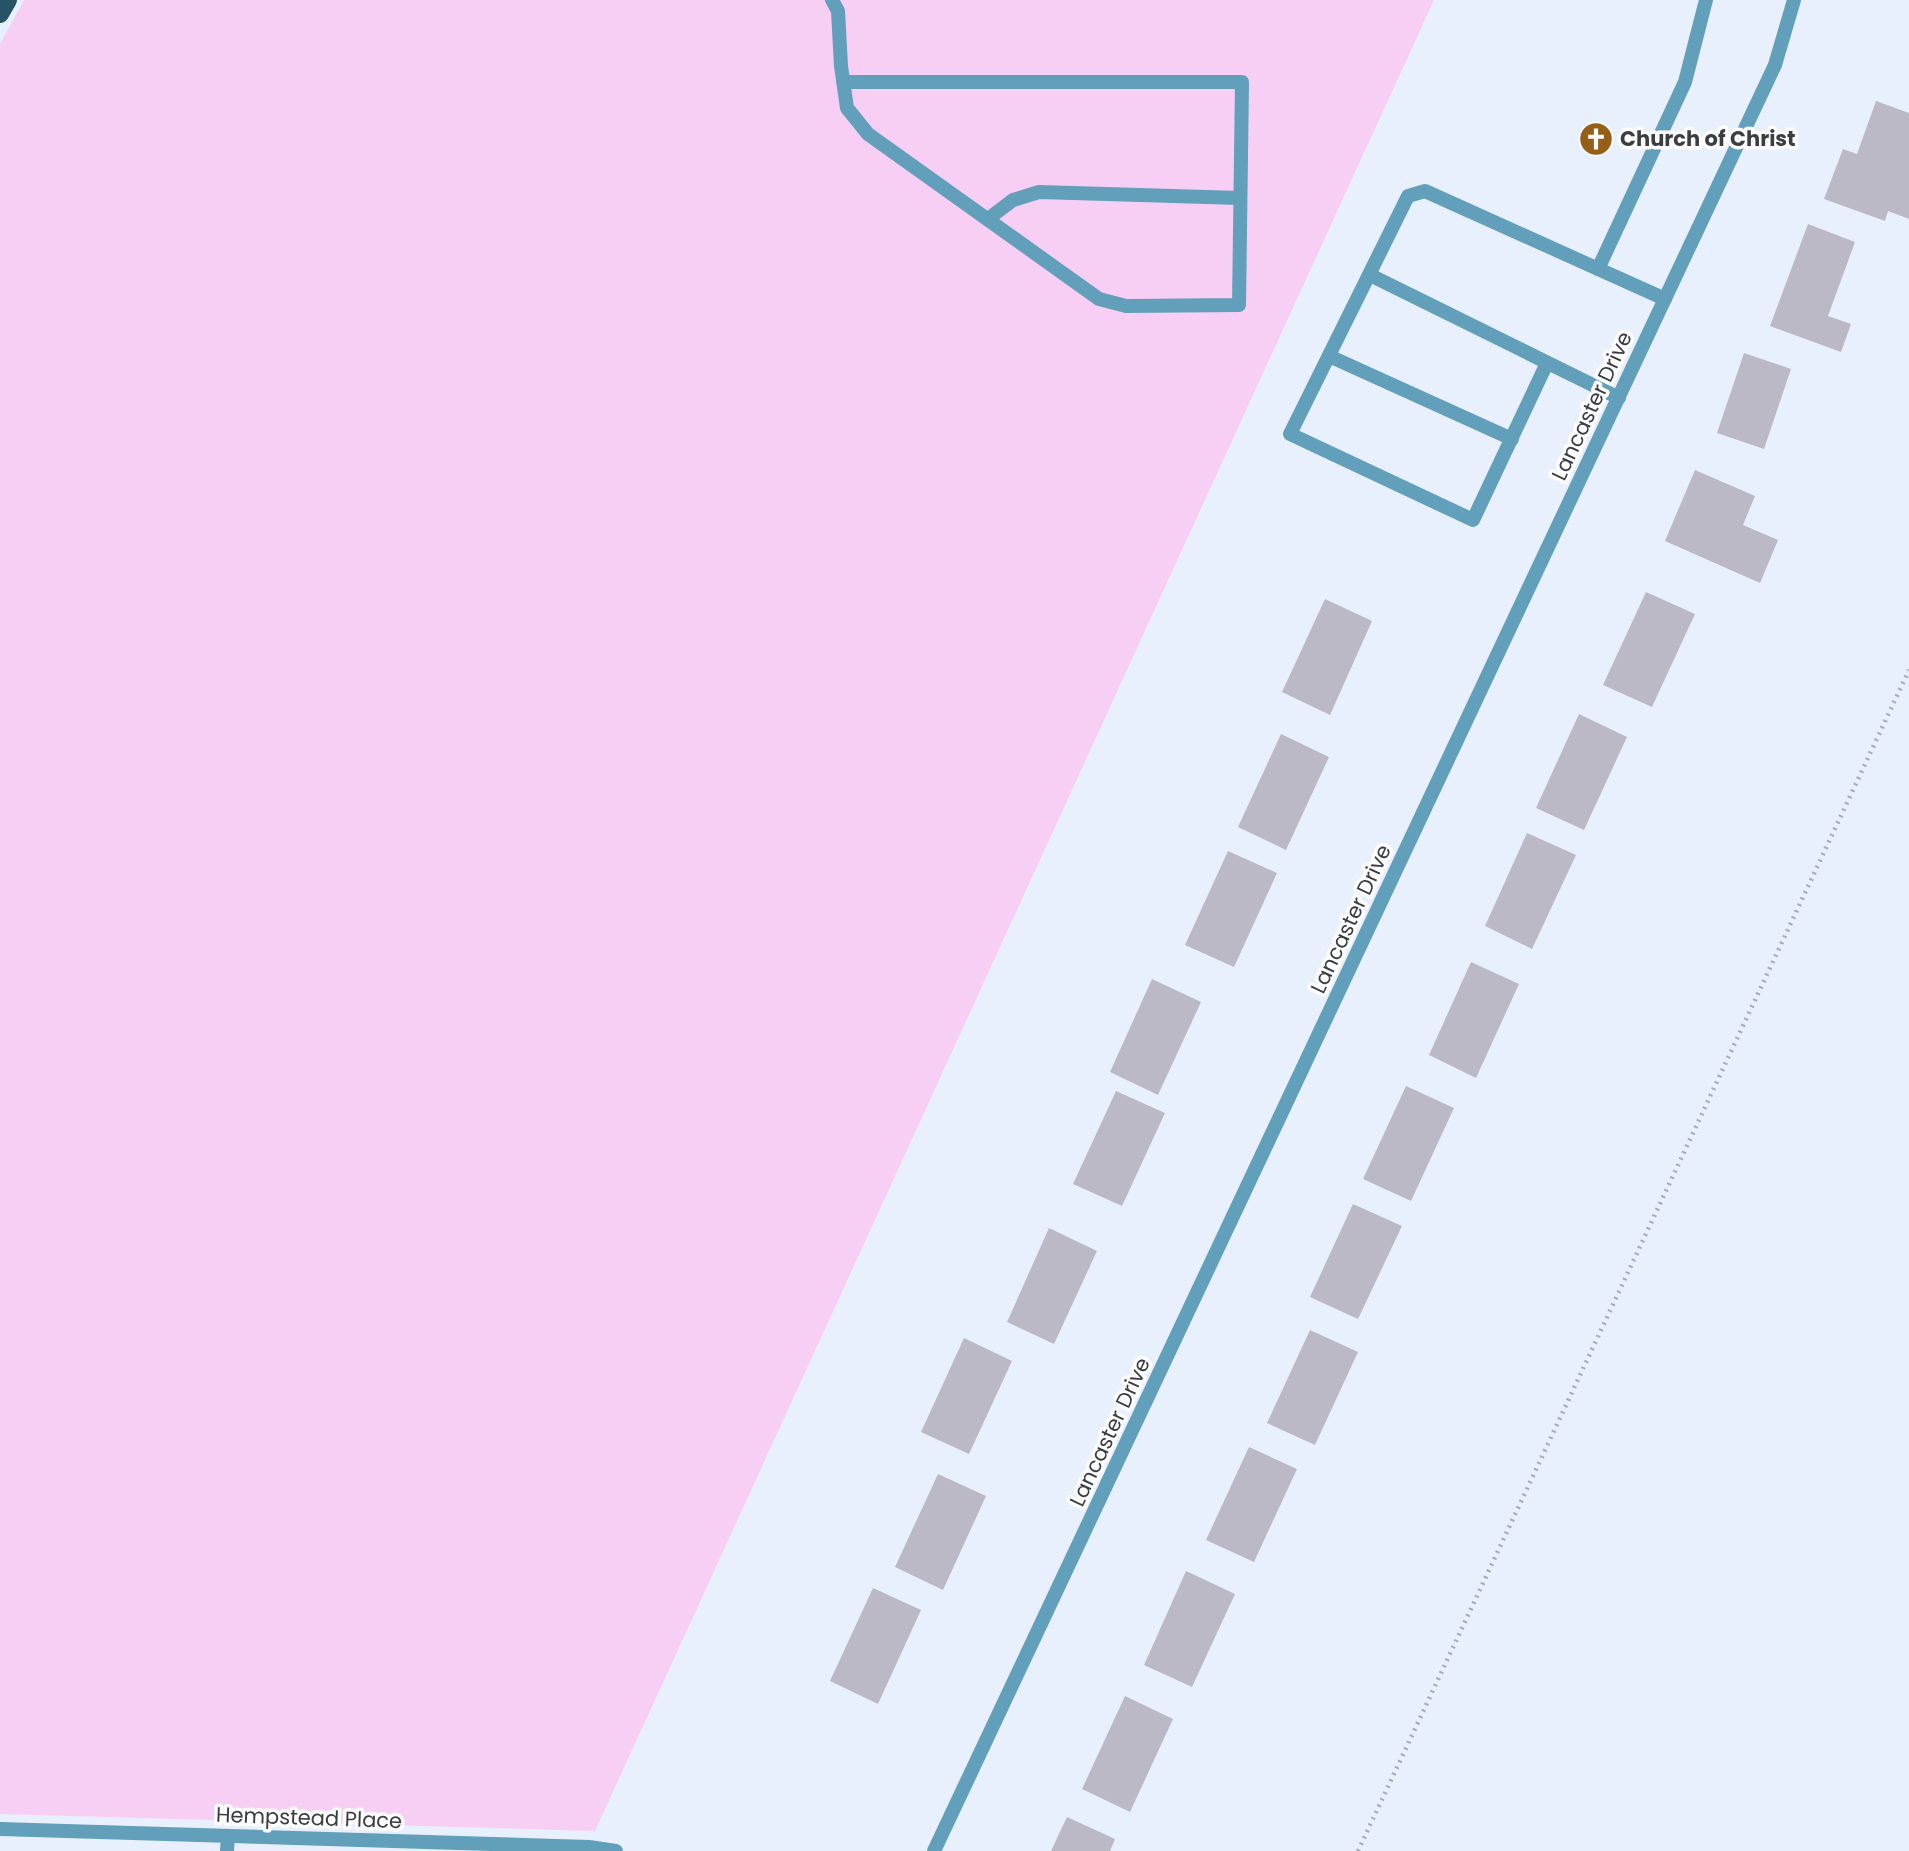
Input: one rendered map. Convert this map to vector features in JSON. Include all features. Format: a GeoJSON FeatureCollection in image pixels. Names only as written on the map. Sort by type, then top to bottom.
{"type":"FeatureCollection","features":[{"type":"Feature","properties":{"kind":"main road"},"geometry":{"type":"LineString","coordinates":[[0,14],[8,0]]}},
{"type":"Feature","properties":{"kind":"street"},"geometry":{"type":"LineString","coordinates":[[1598,269],[1685,82],[1706,0]]}},
{"type":"Feature","properties":{"kind":"street","name":"Lancaster Drive"},"geometry":{"type":"LineString","coordinates":[[934,1851],[1775,65],[1794,0]]}},
{"type":"Feature","properties":{"kind":"street"},"geometry":{"type":"LineString","coordinates":[[838,4],[843,82],[847,108],[868,134],[1099,299],[1126,306],[1239,305],[1242,82],[843,82]]}},
{"type":"Feature","properties":{"kind":"street"},"geometry":{"type":"LineString","coordinates":[[988,219],[1013,200],[1039,191],[1240,198]]}},
{"type":"Feature","properties":{"kind":"street"},"geometry":{"type":"LineString","coordinates":[[1547,363],[1473,520],[1290,434],[1408,196],[1424,191],[1665,299]]}},
{"type":"Feature","properties":{"kind":"street"},"geometry":{"type":"LineString","coordinates":[[1370,275],[1619,398]]}},
{"type":"Feature","properties":{"kind":"street"},"geometry":{"type":"LineString","coordinates":[[1329,356],[1512,439]]}},
{"type":"Feature","properties":{"kind":"street","name":"Hempstead Place"},"geometry":{"type":"LineString","coordinates":[[0,1829],[228,1844],[589,1847],[616,1851]]}},
{"type":"Feature","properties":{"kind":"path"},"geometry":{"type":"LineString","coordinates":[[1358,1851],[1909,670]]}},
{"type":"Feature","properties":{"kind":"shaded area"},"geometry":{"type":"Polygon","coordinates":[[[24,0],[1434,0],[595,1831],[0,1814],[0,44],[24,0]]]}},
{"type":"Feature","properties":{"kind":"building"},"geometry":{"type":"Polygon","coordinates":[[[1876,101],[1909,113],[1909,219],[1888,211],[1885,221],[1824,199],[1843,149],[1857,154],[1876,101]]]}},
{"type":"Feature","properties":{"kind":"building"},"geometry":{"type":"Polygon","coordinates":[[[1808,224],[1855,242],[1828,316],[1851,324],[1841,352],[1770,326],[1808,224]]]}},
{"type":"Feature","properties":{"kind":"building"},"geometry":{"type":"Polygon","coordinates":[[[1744,353],[1791,369],[1764,449],[1717,433],[1744,353]]]}},
{"type":"Feature","properties":{"kind":"building"},"geometry":{"type":"Polygon","coordinates":[[[1695,470],[1755,496],[1743,525],[1778,540],[1760,583],[1665,541],[1695,470]]]}},
{"type":"Feature","properties":{"kind":"building"},"geometry":{"type":"Polygon","coordinates":[[[1646,592],[1695,614],[1652,707],[1603,685],[1646,592]]]}},
{"type":"Feature","properties":{"kind":"building"},"geometry":{"type":"Polygon","coordinates":[[[1325,599],[1372,621],[1330,715],[1282,692],[1325,599]]]}},
{"type":"Feature","properties":{"kind":"building"},"geometry":{"type":"Polygon","coordinates":[[[1579,714],[1627,737],[1584,830],[1536,808],[1579,714]]]}},
{"type":"Feature","properties":{"kind":"building"},"geometry":{"type":"Polygon","coordinates":[[[1281,734],[1329,757],[1286,850],[1238,827],[1281,734]]]}},
{"type":"Feature","properties":{"kind":"building"},"geometry":{"type":"Polygon","coordinates":[[[1527,833],[1576,855],[1532,949],[1485,926],[1527,833]]]}},
{"type":"Feature","properties":{"kind":"building"},"geometry":{"type":"Polygon","coordinates":[[[1228,851],[1277,873],[1234,967],[1185,945],[1228,851]]]}},
{"type":"Feature","properties":{"kind":"building"},"geometry":{"type":"Polygon","coordinates":[[[1471,962],[1519,984],[1476,1078],[1429,1055],[1471,962]]]}},
{"type":"Feature","properties":{"kind":"building"},"geometry":{"type":"Polygon","coordinates":[[[1152,979],[1201,1002],[1158,1095],[1110,1072],[1152,979]]]}},
{"type":"Feature","properties":{"kind":"building"},"geometry":{"type":"Polygon","coordinates":[[[1406,1086],[1454,1108],[1411,1201],[1363,1179],[1406,1086]]]}},
{"type":"Feature","properties":{"kind":"building"},"geometry":{"type":"Polygon","coordinates":[[[1116,1091],[1165,1113],[1122,1206],[1073,1184],[1116,1091]]]}},
{"type":"Feature","properties":{"kind":"building"},"geometry":{"type":"Polygon","coordinates":[[[1353,1204],[1402,1226],[1358,1319],[1310,1297],[1353,1204]]]}},
{"type":"Feature","properties":{"kind":"building"},"geometry":{"type":"Polygon","coordinates":[[[1049,1228],[1097,1251],[1054,1344],[1007,1322],[1049,1228]]]}},
{"type":"Feature","properties":{"kind":"building"},"geometry":{"type":"Polygon","coordinates":[[[1310,1330],[1358,1352],[1315,1445],[1267,1423],[1310,1330]]]}},
{"type":"Feature","properties":{"kind":"building"},"geometry":{"type":"Polygon","coordinates":[[[964,1338],[1012,1361],[969,1454],[921,1432],[964,1338]]]}},
{"type":"Feature","properties":{"kind":"building"},"geometry":{"type":"Polygon","coordinates":[[[1249,1447],[1297,1469],[1254,1562],[1206,1540],[1249,1447]]]}},
{"type":"Feature","properties":{"kind":"building"},"geometry":{"type":"Polygon","coordinates":[[[938,1474],[986,1496],[943,1590],[895,1567],[938,1474]]]}},
{"type":"Feature","properties":{"kind":"building"},"geometry":{"type":"Polygon","coordinates":[[[1186,1571],[1235,1594],[1192,1687],[1144,1665],[1186,1571]]]}},
{"type":"Feature","properties":{"kind":"building"},"geometry":{"type":"Polygon","coordinates":[[[873,1588],[921,1610],[878,1704],[830,1681],[873,1588]]]}},
{"type":"Feature","properties":{"kind":"building"},"geometry":{"type":"Polygon","coordinates":[[[1125,1696],[1173,1719],[1130,1812],[1082,1789],[1125,1696]]]}},
{"type":"Feature","properties":{"kind":"building"},"geometry":{"type":"Polygon","coordinates":[[[1067,1817],[1115,1839],[1110,1851],[1051,1851],[1067,1817]]]}},
{"type":"Feature","properties":{"kind":"place","name":"Church of Christ"},"geometry":{"type":"Point","coordinates":[1596,139]}}]}
